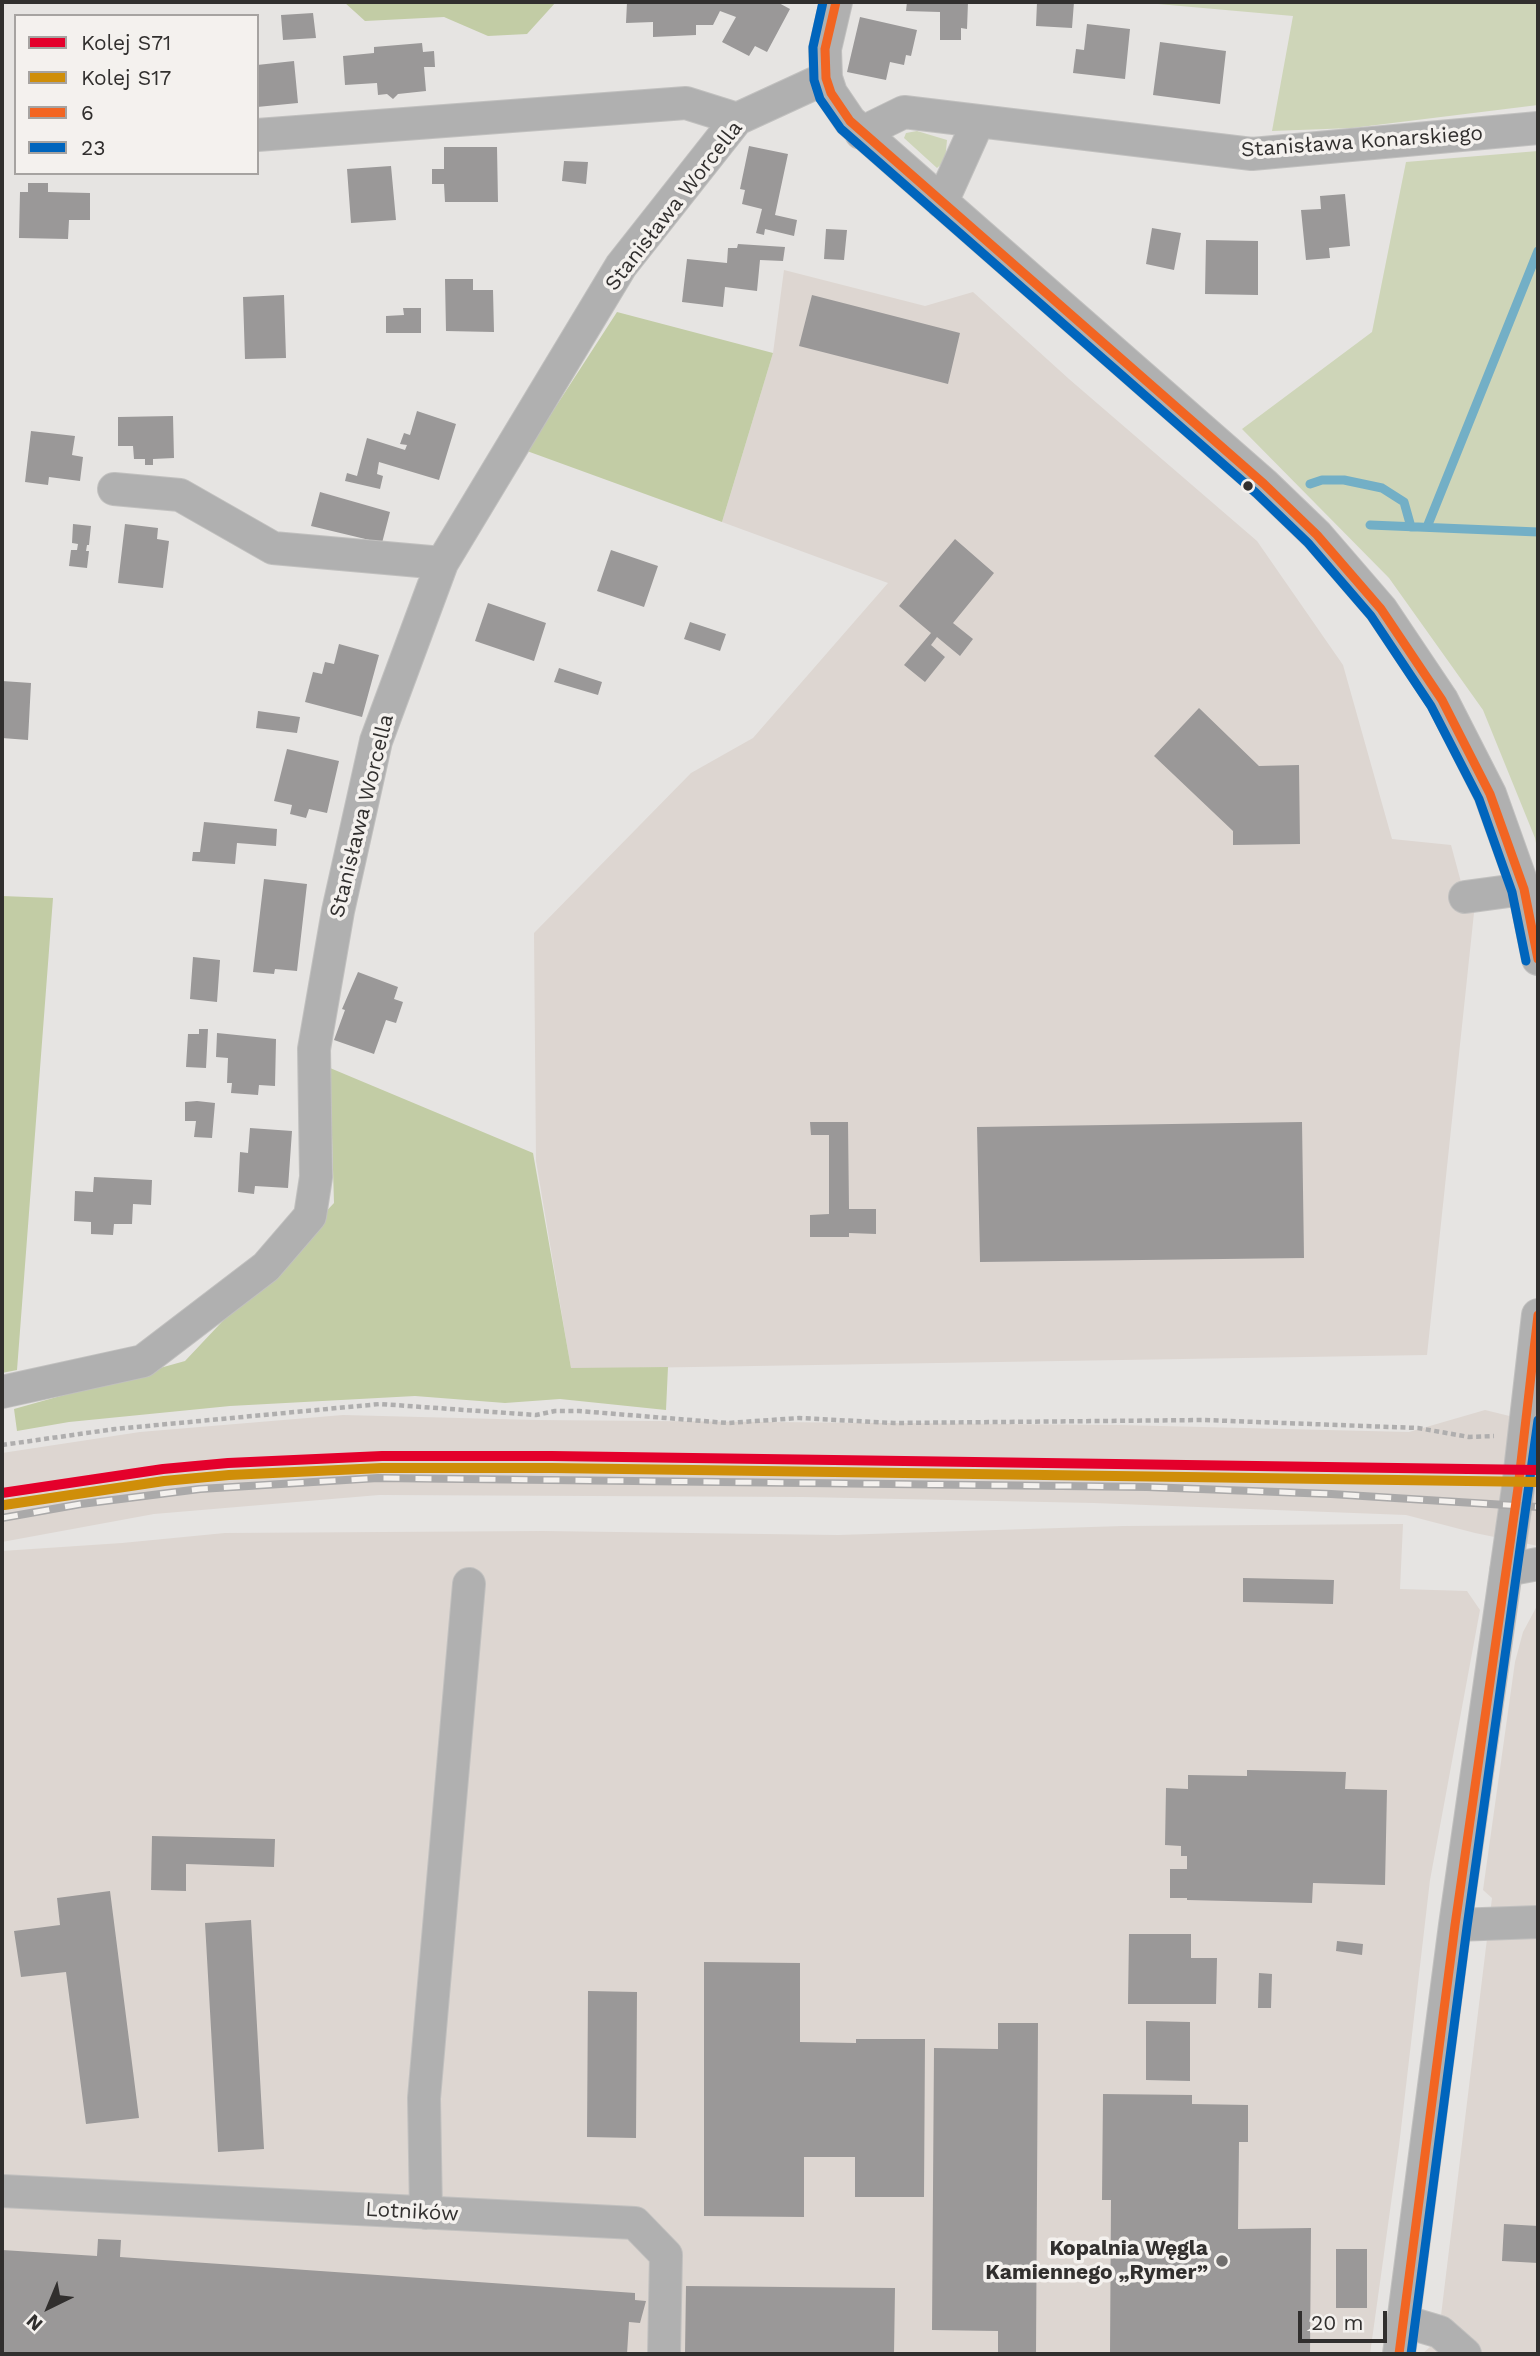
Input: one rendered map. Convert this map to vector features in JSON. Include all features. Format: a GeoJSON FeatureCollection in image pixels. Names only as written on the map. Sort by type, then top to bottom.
{"type":"FeatureCollection","features":[{"type":"Feature","properties":{"kind":"street"},"geometry":{"type":"LineString","coordinates":[[836,2],[825,48],[826,78],[839,107],[861,133],[1264,484],[1350,571],[1408,648],[1460,732],[1490,794],[1524,889],[1538,959]]}},
{"type":"Feature","properties":{"kind":"street","name":"Stanisława Worcella"},"geometry":{"type":"LineString","coordinates":[[2,1392],[143,1361],[266,1267],[310,1216],[316,1177],[314,1049],[338,911],[376,741],[442,563],[621,266],[737,119],[826,78]]}},
{"type":"Feature","properties":{"kind":"street"},"geometry":{"type":"LineString","coordinates":[[259,135],[686,103],[737,119]]}},
{"type":"Feature","properties":{"kind":"street","name":"Stanisława Konarskiego"},"geometry":{"type":"LineString","coordinates":[[861,133],[904,112],[1252,154],[1538,128]]}},
{"type":"Feature","properties":{"kind":"street"},"geometry":{"type":"LineString","coordinates":[[942,202],[978,122]]}},
{"type":"Feature","properties":{"kind":"street"},"geometry":{"type":"LineString","coordinates":[[114,489],[180,495],[273,548],[442,563]]}},
{"type":"Feature","properties":{"kind":"street"},"geometry":{"type":"LineString","coordinates":[[1465,897],[1524,889]]}},
{"type":"Feature","properties":{"kind":"street"},"geometry":{"type":"LineString","coordinates":[[1399,2354],[1455,1925],[1524,1435],[1533,1404],[1538,1315]]}},
{"type":"Feature","properties":{"kind":"street"},"geometry":{"type":"LineString","coordinates":[[1506,1570],[1538,1564]]}},
{"type":"Feature","properties":{"kind":"street"},"geometry":{"type":"LineString","coordinates":[[426,2213],[424,2098],[469,1584]]}},
{"type":"Feature","properties":{"kind":"street"},"geometry":{"type":"LineString","coordinates":[[1455,1925],[1538,1922]]}},
{"type":"Feature","properties":{"kind":"street","name":"Lotników"},"geometry":{"type":"LineString","coordinates":[[2,2191],[635,2223],[666,2255],[664,2354]]}},
{"type":"Feature","properties":{"kind":"street"},"geometry":{"type":"LineString","coordinates":[[1403,2321],[1440,2332],[1465,2354]]}},
{"type":"Feature","properties":{"kind":"path"},"geometry":{"type":"LineString","coordinates":[[2,1445],[115,1429],[380,1404],[536,1415],[555,1411],[579,1411],[728,1423],[799,1418],[894,1423],[1204,1420],[1418,1427],[1469,1437],[1524,1435]]}},
{"type":"Feature","properties":{"kind":"shaded area"},"geometry":{"type":"Polygon","coordinates":[[[784,270],[925,306],[973,292],[1069,379],[1257,541],[1343,665],[1392,839],[1451,845],[1465,897],[1476,894],[1427,1355],[571,1369],[536,1161],[534,933],[691,773],[753,738],[888,583],[722,522],[773,353],[784,270]]]}},
{"type":"Feature","properties":{"kind":"shaded area"},"geometry":{"type":"Polygon","coordinates":[[[1485,1410],[1538,1423],[1538,1546],[1406,1515],[1094,1503],[803,1497],[379,1495],[154,1514],[2,1542],[2,1453],[140,1432],[343,1415],[537,1420],[1120,1425],[1409,1432],[1485,1410]]]}},
{"type":"Feature","properties":{"kind":"shaded area"},"geometry":{"type":"Polygon","coordinates":[[[1403,1524],[1400,1589],[1467,1591],[1480,1610],[1430,1880],[1399,2146],[1370,2354],[2,2354],[2,1551],[225,1533],[543,1531],[838,1535],[1123,1526],[1403,1524]]]}},
{"type":"Feature","properties":{"kind":"shaded area"},"geometry":{"type":"Polygon","coordinates":[[[1538,1604],[1538,2354],[1422,2354],[1438,2340],[1492,1898],[1483,1890],[1515,1662],[1523,1632],[1538,1604]]]}},
{"type":"Feature","properties":{"kind":"green space"},"geometry":{"type":"Polygon","coordinates":[[[344,2],[556,2],[527,34],[488,36],[444,17],[365,21],[344,2]]]}},
{"type":"Feature","properties":{"kind":"green space"},"geometry":{"type":"Polygon","coordinates":[[[1538,2],[1538,105],[1352,128],[1272,131],[1293,16],[1158,4],[1538,2]]]}},
{"type":"Feature","properties":{"kind":"green space"},"geometry":{"type":"Polygon","coordinates":[[[917,131],[947,140],[945,161],[937,168],[904,138],[906,133],[917,131]]]}},
{"type":"Feature","properties":{"kind":"green space"},"geometry":{"type":"Polygon","coordinates":[[[1538,151],[1538,853],[1535,838],[1483,710],[1389,578],[1242,429],[1372,332],[1406,162],[1538,151]]]}},
{"type":"Feature","properties":{"kind":"green space"},"geometry":{"type":"Polygon","coordinates":[[[617,312],[773,353],[722,522],[527,451],[617,312]]]}},
{"type":"Feature","properties":{"kind":"green space"},"geometry":{"type":"Polygon","coordinates":[[[2,896],[53,898],[17,1370],[2,1373],[2,896]]]}},
{"type":"Feature","properties":{"kind":"green space"},"geometry":{"type":"Polygon","coordinates":[[[330,1068],[533,1153],[571,1368],[668,1367],[666,1410],[560,1399],[505,1403],[415,1396],[230,1406],[69,1422],[17,1431],[14,1409],[185,1361],[334,1203],[330,1068]]]}},
{"type":"Feature","properties":{"kind":"building"},"geometry":{"type":"Polygon","coordinates":[[[627,2],[777,2],[790,9],[767,52],[755,46],[749,56],[722,42],[736,17],[720,11],[713,25],[696,25],[696,35],[653,37],[653,22],[626,23],[627,2]]]}},
{"type":"Feature","properties":{"kind":"building"},"geometry":{"type":"Polygon","coordinates":[[[907,2],[968,2],[967,29],[961,28],[961,40],[940,40],[940,12],[906,11],[907,2]]]}},
{"type":"Feature","properties":{"kind":"building"},"geometry":{"type":"Polygon","coordinates":[[[1037,2],[1074,2],[1072,28],[1036,26],[1037,2]]]}},
{"type":"Feature","properties":{"kind":"building"},"geometry":{"type":"Polygon","coordinates":[[[313,13],[316,38],[283,40],[281,15],[313,13]]]}},
{"type":"Feature","properties":{"kind":"building"},"geometry":{"type":"Polygon","coordinates":[[[860,17],[917,30],[911,56],[906,55],[904,65],[890,62],[886,80],[847,72],[860,17]]]}},
{"type":"Feature","properties":{"kind":"building"},"geometry":{"type":"Polygon","coordinates":[[[1087,24],[1130,29],[1125,79],[1073,73],[1076,49],[1084,50],[1087,24]]]}},
{"type":"Feature","properties":{"kind":"building"},"geometry":{"type":"Polygon","coordinates":[[[1160,42],[1226,51],[1220,104],[1153,95],[1160,42]]]}},
{"type":"Feature","properties":{"kind":"building"},"geometry":{"type":"Polygon","coordinates":[[[422,43],[423,52],[434,51],[435,67],[424,67],[426,91],[398,94],[393,99],[387,94],[378,95],[377,83],[345,85],[343,56],[374,53],[374,47],[422,43]]]}},
{"type":"Feature","properties":{"kind":"building"},"geometry":{"type":"Polygon","coordinates":[[[294,61],[298,103],[259,107],[259,65],[294,61]]]}},
{"type":"Feature","properties":{"kind":"building"},"geometry":{"type":"Polygon","coordinates":[[[749,146],[788,154],[775,215],[797,220],[794,236],[765,229],[764,235],[756,233],[762,209],[742,204],[745,190],[740,189],[749,146]]]}},
{"type":"Feature","properties":{"kind":"building"},"geometry":{"type":"Polygon","coordinates":[[[444,147],[497,147],[498,202],[445,202],[444,184],[432,184],[432,169],[444,169],[444,147]]]}},
{"type":"Feature","properties":{"kind":"building"},"geometry":{"type":"Polygon","coordinates":[[[564,161],[588,162],[586,184],[562,181],[564,161]]]}},
{"type":"Feature","properties":{"kind":"building"},"geometry":{"type":"Polygon","coordinates":[[[391,166],[396,220],[351,223],[347,169],[391,166]]]}},
{"type":"Feature","properties":{"kind":"building"},"geometry":{"type":"Polygon","coordinates":[[[28,183],[48,183],[48,192],[90,193],[90,220],[69,220],[68,239],[19,238],[20,192],[28,192],[28,183]]]}},
{"type":"Feature","properties":{"kind":"building"},"geometry":{"type":"Polygon","coordinates":[[[1345,194],[1350,246],[1329,248],[1330,258],[1306,260],[1301,210],[1321,209],[1320,196],[1345,194]]]}},
{"type":"Feature","properties":{"kind":"building"},"geometry":{"type":"Polygon","coordinates":[[[1152,228],[1181,233],[1174,270],[1146,264],[1152,228]]]}},
{"type":"Feature","properties":{"kind":"building"},"geometry":{"type":"Polygon","coordinates":[[[826,229],[847,230],[844,260],[824,259],[826,229]]]}},
{"type":"Feature","properties":{"kind":"building"},"geometry":{"type":"Polygon","coordinates":[[[1206,240],[1258,241],[1258,295],[1205,294],[1206,240]]]}},
{"type":"Feature","properties":{"kind":"building"},"geometry":{"type":"Polygon","coordinates":[[[738,244],[785,247],[783,261],[760,260],[757,291],[725,287],[723,307],[682,302],[687,259],[727,263],[728,248],[737,248],[738,244]]]}},
{"type":"Feature","properties":{"kind":"building"},"geometry":{"type":"Polygon","coordinates":[[[445,279],[473,279],[473,290],[493,290],[494,332],[446,331],[445,279]]]}},
{"type":"Feature","properties":{"kind":"building"},"geometry":{"type":"Polygon","coordinates":[[[284,295],[286,358],[245,359],[243,297],[284,295]]]}},
{"type":"Feature","properties":{"kind":"building"},"geometry":{"type":"Polygon","coordinates":[[[812,295],[960,333],[948,384],[799,346],[812,295]]]}},
{"type":"Feature","properties":{"kind":"building"},"geometry":{"type":"Polygon","coordinates":[[[403,308],[421,308],[421,333],[386,333],[386,316],[404,315],[403,308]]]}},
{"type":"Feature","properties":{"kind":"building"},"geometry":{"type":"Polygon","coordinates":[[[417,411],[456,424],[439,480],[379,462],[377,474],[383,476],[380,489],[345,481],[347,473],[357,476],[367,438],[405,450],[407,445],[400,444],[404,433],[410,435],[417,411]]]}},
{"type":"Feature","properties":{"kind":"building"},"geometry":{"type":"Polygon","coordinates":[[[173,416],[174,458],[153,459],[153,465],[145,465],[145,459],[134,459],[133,446],[118,446],[118,417],[173,416]]]}},
{"type":"Feature","properties":{"kind":"building"},"geometry":{"type":"Polygon","coordinates":[[[31,431],[75,436],[72,455],[83,457],[80,481],[49,477],[48,485],[25,482],[31,431]]]}},
{"type":"Feature","properties":{"kind":"building"},"geometry":{"type":"Polygon","coordinates":[[[320,492],[390,512],[382,543],[311,526],[320,492]]]}},
{"type":"Feature","properties":{"kind":"building"},"geometry":{"type":"Polygon","coordinates":[[[73,524],[91,526],[86,551],[89,551],[87,568],[69,566],[71,550],[77,550],[78,544],[72,543],[73,524]]]}},
{"type":"Feature","properties":{"kind":"building"},"geometry":{"type":"Polygon","coordinates":[[[125,524],[158,528],[157,539],[169,541],[163,588],[118,583],[125,524]]]}},
{"type":"Feature","properties":{"kind":"building"},"geometry":{"type":"Polygon","coordinates":[[[955,539],[994,573],[953,623],[973,639],[960,656],[937,637],[931,645],[945,657],[925,682],[904,665],[931,633],[899,606],[955,539]]]}},
{"type":"Feature","properties":{"kind":"building"},"geometry":{"type":"Polygon","coordinates":[[[611,550],[658,566],[644,607],[597,591],[611,550]]]}},
{"type":"Feature","properties":{"kind":"building"},"geometry":{"type":"Polygon","coordinates":[[[488,603],[546,623],[534,661],[475,641],[488,603]]]}},
{"type":"Feature","properties":{"kind":"building"},"geometry":{"type":"Polygon","coordinates":[[[690,622],[726,634],[720,651],[684,639],[690,622]]]}},
{"type":"Feature","properties":{"kind":"building"},"geometry":{"type":"Polygon","coordinates":[[[339,644],[379,655],[362,717],[305,702],[313,672],[322,674],[325,662],[334,664],[339,644]]]}},
{"type":"Feature","properties":{"kind":"building"},"geometry":{"type":"Polygon","coordinates":[[[559,668],[602,682],[598,695],[554,682],[559,668]]]}},
{"type":"Feature","properties":{"kind":"building"},"geometry":{"type":"Polygon","coordinates":[[[2,681],[31,683],[28,740],[2,738],[2,681]]]}},
{"type":"Feature","properties":{"kind":"building"},"geometry":{"type":"Polygon","coordinates":[[[1199,708],[1259,766],[1299,765],[1300,844],[1233,845],[1233,831],[1154,756],[1199,708]]]}},
{"type":"Feature","properties":{"kind":"building"},"geometry":{"type":"Polygon","coordinates":[[[258,711],[300,717],[297,733],[256,728],[258,711]]]}},
{"type":"Feature","properties":{"kind":"building"},"geometry":{"type":"Polygon","coordinates":[[[287,749],[339,761],[327,813],[309,809],[306,818],[290,814],[292,805],[274,801],[287,749]]]}},
{"type":"Feature","properties":{"kind":"building"},"geometry":{"type":"Polygon","coordinates":[[[204,822],[277,829],[276,846],[237,843],[235,864],[192,861],[193,852],[200,852],[204,822]]]}},
{"type":"Feature","properties":{"kind":"building"},"geometry":{"type":"Polygon","coordinates":[[[264,879],[307,884],[297,971],[275,969],[274,974],[253,972],[264,879]]]}},
{"type":"Feature","properties":{"kind":"building"},"geometry":{"type":"Polygon","coordinates":[[[193,957],[220,960],[217,1002],[190,999],[193,957]]]}},
{"type":"Feature","properties":{"kind":"building"},"geometry":{"type":"Polygon","coordinates":[[[358,972],[398,987],[394,999],[403,1002],[396,1023],[386,1020],[374,1054],[334,1040],[345,1010],[342,1009],[358,972]]]}},
{"type":"Feature","properties":{"kind":"building"},"geometry":{"type":"Polygon","coordinates":[[[199,1029],[208,1029],[206,1068],[186,1067],[188,1034],[199,1034],[199,1029]]]}},
{"type":"Feature","properties":{"kind":"building"},"geometry":{"type":"Polygon","coordinates":[[[217,1033],[276,1039],[275,1086],[259,1085],[258,1095],[231,1093],[232,1083],[227,1083],[228,1058],[216,1057],[217,1033]]]}},
{"type":"Feature","properties":{"kind":"building"},"geometry":{"type":"Polygon","coordinates":[[[185,1102],[215,1103],[212,1138],[194,1137],[196,1121],[185,1121],[185,1102]]]}},
{"type":"Feature","properties":{"kind":"building"},"geometry":{"type":"Polygon","coordinates":[[[810,1122],[848,1122],[849,1209],[876,1209],[876,1234],[849,1233],[849,1237],[810,1237],[810,1215],[829,1214],[829,1135],[811,1135],[810,1122]]]}},
{"type":"Feature","properties":{"kind":"building"},"geometry":{"type":"Polygon","coordinates":[[[1302,1122],[1304,1258],[980,1262],[977,1127],[1302,1122]]]}},
{"type":"Feature","properties":{"kind":"building"},"geometry":{"type":"Polygon","coordinates":[[[250,1128],[292,1131],[288,1188],[255,1186],[254,1194],[238,1192],[240,1152],[248,1153],[250,1128]]]}},
{"type":"Feature","properties":{"kind":"building"},"geometry":{"type":"Polygon","coordinates":[[[94,1177],[152,1180],[151,1205],[133,1204],[132,1224],[114,1224],[113,1235],[91,1234],[91,1222],[74,1221],[75,1191],[93,1192],[94,1177]]]}},
{"type":"Feature","properties":{"kind":"building"},"geometry":{"type":"Polygon","coordinates":[[[1243,1578],[1334,1580],[1333,1604],[1243,1602],[1243,1578]]]}},
{"type":"Feature","properties":{"kind":"building"},"geometry":{"type":"Polygon","coordinates":[[[1247,1770],[1346,1772],[1345,1789],[1387,1790],[1385,1885],[1313,1883],[1312,1903],[1170,1898],[1170,1869],[1187,1869],[1187,1856],[1181,1856],[1181,1846],[1165,1845],[1166,1788],[1188,1789],[1188,1775],[1247,1776],[1247,1770]]]}},
{"type":"Feature","properties":{"kind":"building"},"geometry":{"type":"Polygon","coordinates":[[[152,1836],[275,1839],[274,1867],[186,1864],[186,1891],[151,1890],[152,1836]]]}},
{"type":"Feature","properties":{"kind":"building"},"geometry":{"type":"Polygon","coordinates":[[[110,1891],[139,2118],[86,2124],[66,1972],[21,1977],[14,1931],[60,1925],[57,1898],[110,1891]]]}},
{"type":"Feature","properties":{"kind":"building"},"geometry":{"type":"Polygon","coordinates":[[[251,1920],[264,2149],[218,2152],[205,1923],[251,1920]]]}},
{"type":"Feature","properties":{"kind":"building"},"geometry":{"type":"Polygon","coordinates":[[[1129,1934],[1191,1934],[1191,1958],[1217,1958],[1216,2004],[1128,2004],[1129,1934]]]}},
{"type":"Feature","properties":{"kind":"building"},"geometry":{"type":"Polygon","coordinates":[[[1337,1941],[1363,1944],[1362,1955],[1336,1951],[1337,1941]]]}},
{"type":"Feature","properties":{"kind":"building"},"geometry":{"type":"Polygon","coordinates":[[[704,1962],[800,1963],[800,2042],[856,2043],[856,2039],[925,2039],[924,2197],[855,2197],[855,2157],[804,2157],[804,2217],[704,2216],[704,1962]]]}},
{"type":"Feature","properties":{"kind":"building"},"geometry":{"type":"Polygon","coordinates":[[[1259,1973],[1272,1974],[1271,2008],[1258,2008],[1259,1973]]]}},
{"type":"Feature","properties":{"kind":"building"},"geometry":{"type":"Polygon","coordinates":[[[588,1991],[637,1992],[636,2138],[587,2137],[588,1991]]]}},
{"type":"Feature","properties":{"kind":"building"},"geometry":{"type":"Polygon","coordinates":[[[1146,2021],[1190,2022],[1190,2081],[1146,2080],[1146,2021]]]}},
{"type":"Feature","properties":{"kind":"building"},"geometry":{"type":"Polygon","coordinates":[[[998,2023],[1038,2023],[1036,2354],[998,2354],[998,2331],[932,2330],[934,2048],[998,2049],[998,2023]]]}},
{"type":"Feature","properties":{"kind":"building"},"geometry":{"type":"Polygon","coordinates":[[[1103,2094],[1192,2095],[1192,2104],[1248,2105],[1248,2142],[1239,2142],[1238,2229],[1311,2228],[1310,2354],[1110,2354],[1111,2200],[1102,2200],[1103,2094]]]}},
{"type":"Feature","properties":{"kind":"building"},"geometry":{"type":"Polygon","coordinates":[[[1504,2224],[1538,2226],[1538,2263],[1502,2261],[1504,2224]]]}},
{"type":"Feature","properties":{"kind":"building"},"geometry":{"type":"Polygon","coordinates":[[[98,2239],[121,2240],[120,2257],[635,2293],[635,2300],[646,2301],[640,2323],[629,2322],[627,2354],[2,2354],[2,2250],[97,2256],[98,2239]]]}},
{"type":"Feature","properties":{"kind":"building"},"geometry":{"type":"Polygon","coordinates":[[[1336,2249],[1367,2249],[1367,2308],[1336,2308],[1336,2249]]]}},
{"type":"Feature","properties":{"kind":"building"},"geometry":{"type":"Polygon","coordinates":[[[686,2286],[895,2288],[894,2354],[685,2354],[686,2286]]]}},
{"type":"Feature","properties":{"kind":"waterway"},"geometry":{"type":"LineString","coordinates":[[1427,527],[1538,251]]}},
{"type":"Feature","properties":{"kind":"waterway"},"geometry":{"type":"LineString","coordinates":[[1310,484],[1322,480],[1344,480],[1382,488],[1404,502],[1411,527]]}},
{"type":"Feature","properties":{"kind":"waterway"},"geometry":{"type":"LineString","coordinates":[[1370,525],[1538,532]]}},
{"type":"Feature","properties":{"kind":"railway"},"geometry":{"type":"LineString","coordinates":[[2,1518],[81,1504],[200,1489],[378,1478],[1147,1487],[1331,1494],[1538,1507]]}},
{"type":"Feature","properties":{"kind":"rail line","name":"S71"},"geometry":{"type":"LineString","coordinates":[[2,1493],[163,1469],[228,1463],[382,1456],[1538,1470]]}},
{"type":"Feature","properties":{"kind":"rail line","name":"S17"},"geometry":{"type":"LineString","coordinates":[[4,1505],[164,1481],[229,1475],[382,1468],[1538,1482]]}},
{"type":"Feature","properties":{"kind":"transit line","name":"23"},"geometry":{"type":"LineString","coordinates":[[823,2],[813,47],[814,80],[820,99],[841,129],[1256,493],[1308,543],[1371,616],[1431,706],[1479,799],[1512,892],[1526,961]]}},
{"type":"Feature","properties":{"kind":"transit line","name":"6"},"geometry":{"type":"LineString","coordinates":[[836,2],[825,49],[826,78],[831,93],[850,121],[1264,484],[1317,535],[1381,609],[1442,700],[1490,794],[1524,889],[1538,959]]}},
{"type":"Feature","properties":{"kind":"transit line","name":"6"},"geometry":{"type":"LineString","coordinates":[[1399,2354],[1455,1925],[1518,1488],[1538,1315]]}},
{"type":"Feature","properties":{"kind":"transit line","name":"23"},"geometry":{"type":"LineString","coordinates":[[1411,2354],[1538,1420]]}},
{"type":"Feature","properties":{"kind":"place","name":"Kopalnia Węgla Kamiennego „Rymer”"},"geometry":{"type":"Point","coordinates":[1222,2261]}}]}
